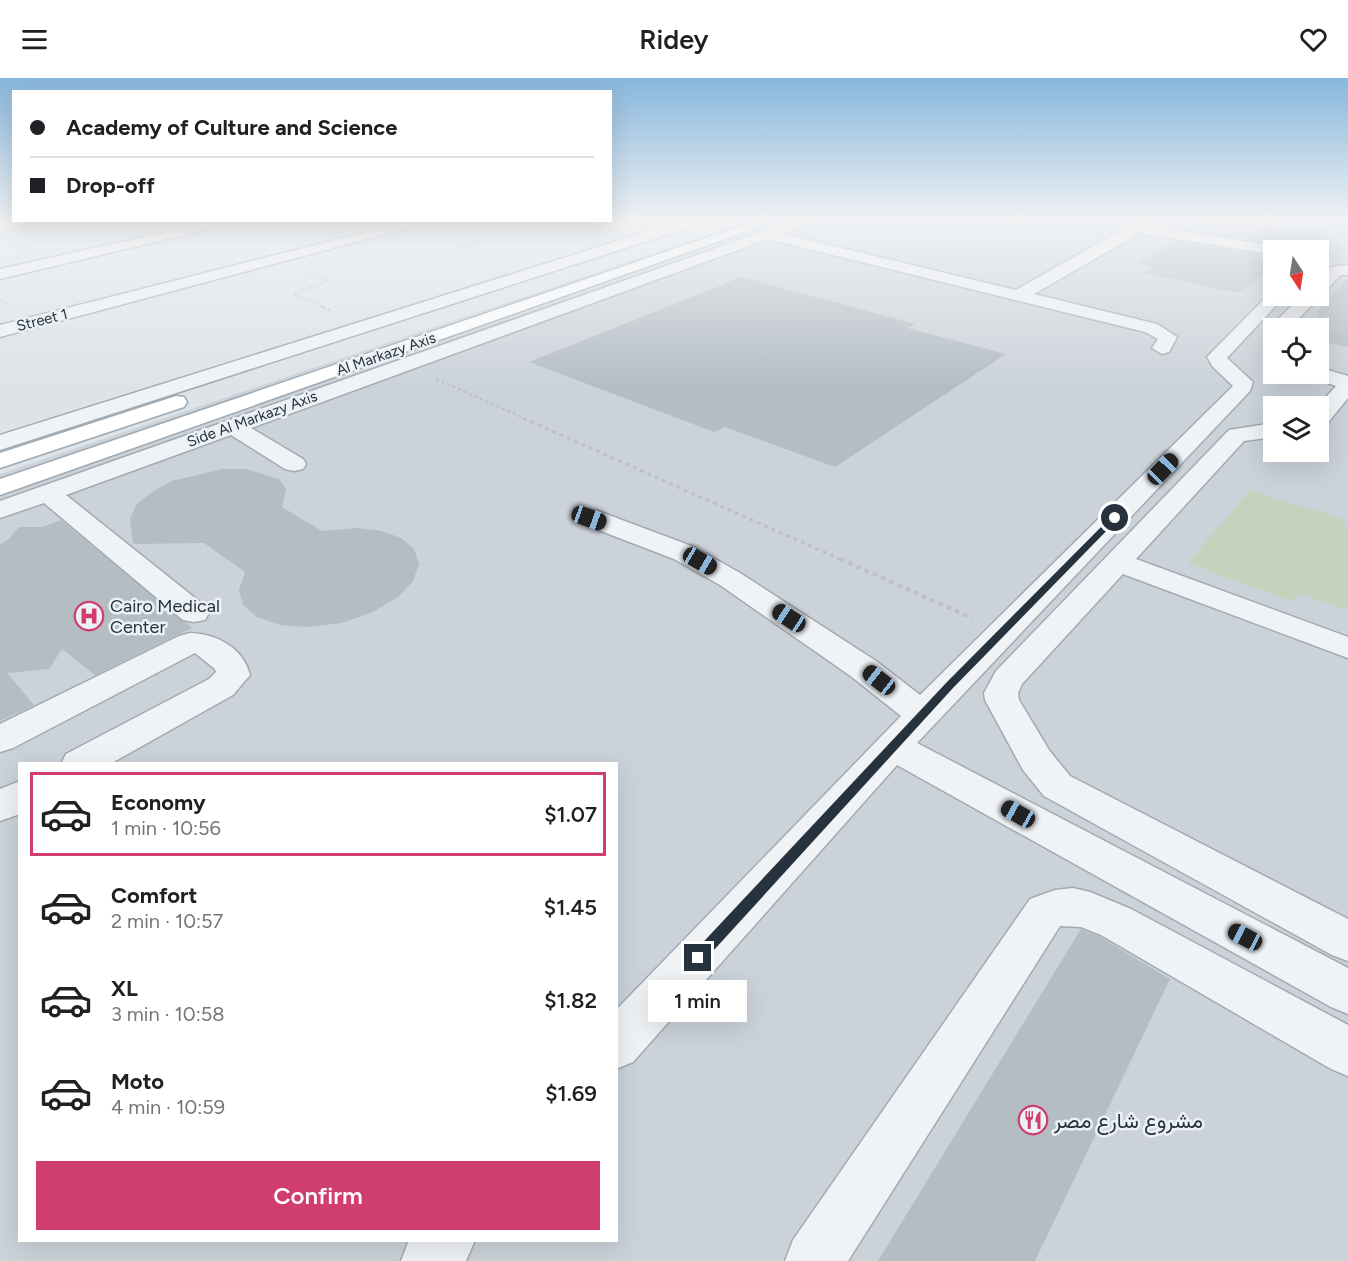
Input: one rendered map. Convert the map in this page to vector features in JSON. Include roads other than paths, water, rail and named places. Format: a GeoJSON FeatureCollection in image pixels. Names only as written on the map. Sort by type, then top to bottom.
{"type":"FeatureCollection","features":[{"type":"Feature","properties":{"kind":"main road","name":"Al Markazy Axis"},"geometry":{"type":"LineString","coordinates":[[0,461],[416,324],[548,275]]}},
{"type":"Feature","properties":{"kind":"main road","name":"Al Markazy Axis"},"geometry":{"type":"LineString","coordinates":[[0,487],[614,275]]}},
{"type":"Feature","properties":{"kind":"main road"},"geometry":{"type":"LineString","coordinates":[[416,324],[416,330],[427,333],[471,325]]}},
{"type":"Feature","properties":{"kind":"main road"},"geometry":{"type":"LineString","coordinates":[[302,360],[352,352],[363,357],[360,363]]}},
{"type":"Feature","properties":{"kind":"main road"},"geometry":{"type":"LineString","coordinates":[[315,379],[334,390]]}},
{"type":"Feature","properties":{"kind":"street","name":"Street 1"},"geometry":{"type":"LineString","coordinates":[[0,331],[220,275]]}},
{"type":"Feature","properties":{"kind":"street"},"geometry":{"type":"LineString","coordinates":[[0,443],[524,275]]}},
{"type":"Feature","properties":{"kind":"street","name":"Side Al Markazy Axis"},"geometry":{"type":"LineString","coordinates":[[0,510],[655,275]]}},
{"type":"Feature","properties":{"kind":"street"},"geometry":{"type":"LineString","coordinates":[[951,275],[1157,329],[1168,337],[1162,348]]}},
{"type":"Feature","properties":{"kind":"street"},"geometry":{"type":"LineString","coordinates":[[1022,294],[1057,275]]}},
{"type":"Feature","properties":{"kind":"street"},"geometry":{"type":"LineString","coordinates":[[618,1044],[922,715],[1244,387],[1244,382],[1217,357],[1267,306]]}},
{"type":"Feature","properties":{"kind":"street"},"geometry":{"type":"LineString","coordinates":[[1289,318],[1301,306]]}},
{"type":"Feature","properties":{"kind":"street"},"geometry":{"type":"LineString","coordinates":[[1329,377],[1348,384],[1329,407]]}},
{"type":"Feature","properties":{"kind":"street"},"geometry":{"type":"LineString","coordinates":[[233,426],[294,464]]}},
{"type":"Feature","properties":{"kind":"street"},"geometry":{"type":"LineString","coordinates":[[1263,431],[1237,435],[1008,679],[1001,693],[1002,700],[1036,760],[1057,786],[1348,941]]}},
{"type":"Feature","properties":{"kind":"street"},"geometry":{"type":"LineString","coordinates":[[48,493],[194,613]]}},
{"type":"Feature","properties":{"kind":"street"},"geometry":{"type":"LineString","coordinates":[[589,518],[684,553],[730,579],[864,669],[922,715]]}},
{"type":"Feature","properties":{"kind":"street"},"geometry":{"type":"LineString","coordinates":[[1118,562],[1348,648]]}},
{"type":"Feature","properties":{"kind":"street"},"geometry":{"type":"LineString","coordinates":[[0,739],[190,643],[207,644],[231,664],[233,675],[221,687],[83,762]]}},
{"type":"Feature","properties":{"kind":"street"},"geometry":{"type":"LineString","coordinates":[[894,747],[1348,992]]}},
{"type":"Feature","properties":{"kind":"street"},"geometry":{"type":"LineString","coordinates":[[0,806],[18,797]]}},
{"type":"Feature","properties":{"kind":"street"},"geometry":{"type":"LineString","coordinates":[[814,1261],[1045,912],[1056,907],[1085,908],[1116,922],[1348,1052]]}},
{"type":"Feature","properties":{"kind":"street"},"geometry":{"type":"LineString","coordinates":[[430,1261],[444,1242]]}},
{"type":"Feature","properties":{"kind":"place","name":"Cairo Medical Center"},"geometry":{"type":"Point","coordinates":[89,616]}},
{"type":"Feature","properties":{"kind":"place","name":"مشروع شارع مصر"},"geometry":{"type":"Point","coordinates":[1033,1120]}}]}
